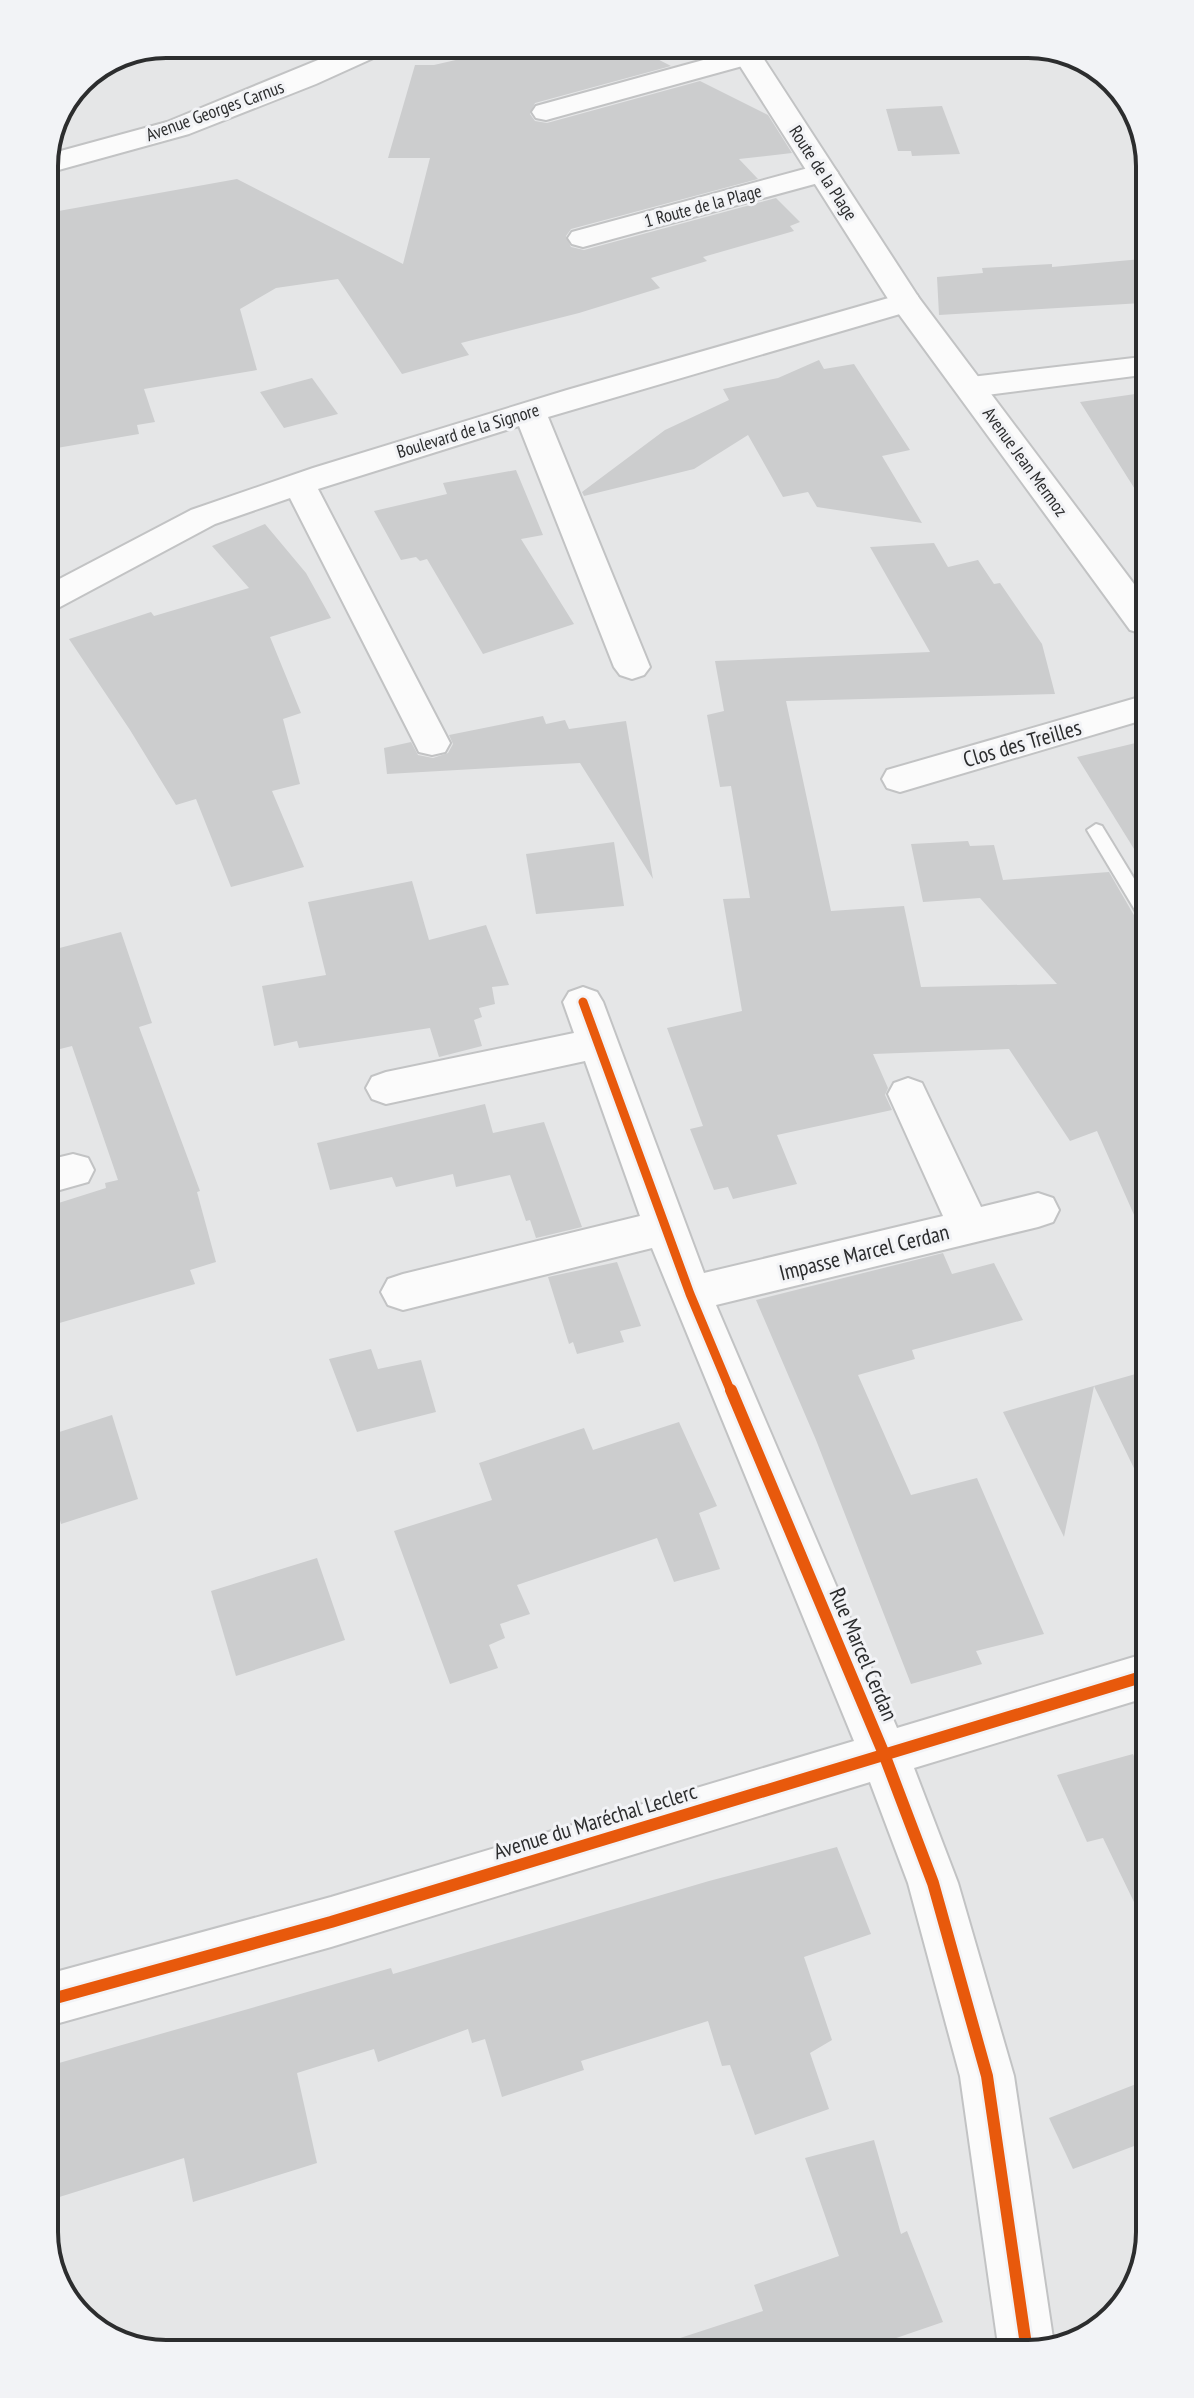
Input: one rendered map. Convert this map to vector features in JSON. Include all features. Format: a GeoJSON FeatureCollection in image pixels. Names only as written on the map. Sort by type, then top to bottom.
{"type":"FeatureCollection","features":[{"type":"Feature","properties":{"kind":"street","name":"Avenue Georges Carnus"},"geometry":{"type":"LineString","coordinates":[[58,161],[178,128],[350,58]]}},
{"type":"Feature","properties":{"kind":"street"},"geometry":{"type":"LineString","coordinates":[[546,112],[718,58]]}},
{"type":"Feature","properties":{"kind":"street","name":"Route de la Plage"},"geometry":{"type":"LineString","coordinates":[[749,58],[906,302]]}},
{"type":"Feature","properties":{"kind":"street","name":"1 Route de la Plage"},"geometry":{"type":"LineString","coordinates":[[583,238],[823,173]]}},
{"type":"Feature","properties":{"kind":"street","name":"Avenue Jean Mermoz"},"geometry":{"type":"LineString","coordinates":[[906,302],[1136,612]]}},
{"type":"Feature","properties":{"kind":"street","name":"Boulevard de la Signore"},"geometry":{"type":"LineString","coordinates":[[58,594],[203,517],[530,412],[906,302]]}},
{"type":"Feature","properties":{"kind":"street"},"geometry":{"type":"LineString","coordinates":[[971,387],[1136,367]]}},
{"type":"Feature","properties":{"kind":"street"},"geometry":{"type":"LineString","coordinates":[[530,412],[632,667]]}},
{"type":"Feature","properties":{"kind":"street"},"geometry":{"type":"LineString","coordinates":[[299,484],[432,743]]}},
{"type":"Feature","properties":{"kind":"street","name":"Clos des Treilles"},"geometry":{"type":"LineString","coordinates":[[900,779],[1136,710]]}},
{"type":"Feature","properties":{"kind":"street","name":"Rue Marcel Cerdan"},"geometry":{"type":"LineString","coordinates":[[583,1002],[690,1294],[884,1754],[933,1883],[987,2076],[1025,2340]]}},
{"type":"Feature","properties":{"kind":"street"},"geometry":{"type":"LineString","coordinates":[[386,1088],[598,1043]]}},
{"type":"Feature","properties":{"kind":"street"},"geometry":{"type":"LineString","coordinates":[[908,1094],[969,1226]]}},
{"type":"Feature","properties":{"kind":"street","name":"Impasse Marcel Cerdan"},"geometry":{"type":"LineString","coordinates":[[690,1294],[1038,1210]]}},
{"type":"Feature","properties":{"kind":"street"},"geometry":{"type":"LineString","coordinates":[[403,1292],[666,1227]]}},
{"type":"Feature","properties":{"kind":"street","name":"Avenue du Maréchal Leclerc"},"geometry":{"type":"LineString","coordinates":[[58,1997],[331,1922],[1136,1679]]}},
{"type":"Feature","properties":{"kind":"lane"},"geometry":{"type":"LineString","coordinates":[[1096,830],[1136,897]]}},
{"type":"Feature","properties":{"kind":"building"},"geometry":{"type":"Polygon","coordinates":[[[464,58],[655,58],[671,66],[535,103],[530,114],[535,121],[547,123],[700,81],[768,115],[792,153],[739,159],[758,179],[571,229],[566,236],[571,247],[584,250],[776,198],[800,222],[790,226],[794,231],[703,257],[707,261],[651,278],[660,288],[579,313],[461,343],[469,355],[402,374],[338,279],[276,288],[240,309],[257,370],[144,389],[155,422],[137,425],[139,434],[58,448],[58,211],[237,179],[403,264],[430,158],[388,158],[415,65],[434,65],[464,58]]]}},
{"type":"Feature","properties":{"kind":"building"},"geometry":{"type":"Polygon","coordinates":[[[942,106],[960,154],[912,156],[911,151],[898,151],[886,109],[942,106]]]}},
{"type":"Feature","properties":{"kind":"building"},"geometry":{"type":"Polygon","coordinates":[[[1136,260],[1136,303],[939,315],[937,277],[983,273],[982,268],[1052,264],[1052,267],[1136,260]]]}},
{"type":"Feature","properties":{"kind":"building"},"geometry":{"type":"Polygon","coordinates":[[[819,360],[824,369],[854,364],[910,450],[882,456],[922,523],[817,507],[808,492],[783,497],[748,435],[694,469],[584,496],[582,492],[665,430],[729,400],[723,389],[778,378],[819,360]]]}},
{"type":"Feature","properties":{"kind":"building"},"geometry":{"type":"Polygon","coordinates":[[[312,378],[338,414],[284,428],[260,392],[312,378]]]}},
{"type":"Feature","properties":{"kind":"building"},"geometry":{"type":"Polygon","coordinates":[[[1136,394],[1136,491],[1080,402],[1136,394]]]}},
{"type":"Feature","properties":{"kind":"building"},"geometry":{"type":"Polygon","coordinates":[[[516,470],[543,535],[521,539],[574,624],[483,654],[427,559],[420,561],[416,557],[401,560],[374,511],[447,494],[443,483],[516,470]]]}},
{"type":"Feature","properties":{"kind":"building"},"geometry":{"type":"Polygon","coordinates":[[[265,524],[306,573],[331,618],[270,637],[301,713],[283,719],[300,784],[272,791],[304,867],[231,887],[196,799],[176,805],[69,639],[151,612],[154,616],[249,588],[212,546],[265,524]]]}},
{"type":"Feature","properties":{"kind":"building"},"geometry":{"type":"Polygon","coordinates":[[[934,543],[948,567],[978,560],[994,584],[1000,583],[1042,644],[1055,694],[786,701],[831,911],[904,906],[921,987],[1057,984],[980,898],[923,902],[911,844],[968,841],[970,846],[994,845],[1003,880],[1109,872],[1136,917],[1136,1219],[1097,1131],[1070,1141],[1009,1049],[873,1054],[888,1088],[885,1095],[892,1110],[777,1135],[797,1184],[733,1199],[728,1187],[714,1190],[690,1129],[703,1126],[667,1028],[742,1011],[723,899],[750,898],[731,786],[720,787],[707,715],[724,711],[715,661],[930,652],[870,547],[934,543]]]}},
{"type":"Feature","properties":{"kind":"building"},"geometry":{"type":"Polygon","coordinates":[[[543,716],[546,724],[565,720],[569,729],[626,721],[653,879],[580,763],[387,774],[384,748],[411,742],[418,755],[433,758],[448,753],[453,744],[449,735],[543,716]]]}},
{"type":"Feature","properties":{"kind":"building"},"geometry":{"type":"Polygon","coordinates":[[[1136,743],[1136,852],[1077,757],[1136,743]]]}},
{"type":"Feature","properties":{"kind":"building"},"geometry":{"type":"Polygon","coordinates":[[[614,842],[624,906],[536,914],[526,854],[614,842]]]}},
{"type":"Feature","properties":{"kind":"building"},"geometry":{"type":"Polygon","coordinates":[[[412,881],[429,940],[486,925],[509,985],[492,987],[495,1004],[479,1008],[482,1017],[474,1020],[482,1046],[439,1057],[430,1028],[299,1048],[297,1041],[274,1046],[262,986],[326,975],[308,902],[412,881]]]}},
{"type":"Feature","properties":{"kind":"building"},"geometry":{"type":"Polygon","coordinates":[[[121,932],[152,1023],[139,1027],[200,1191],[197,1192],[216,1262],[190,1270],[195,1284],[58,1323],[58,1203],[106,1188],[105,1183],[118,1180],[72,1046],[58,1050],[58,948],[121,932]]]}},
{"type":"Feature","properties":{"kind":"building"},"geometry":{"type":"Polygon","coordinates":[[[485,1104],[493,1133],[544,1122],[582,1227],[536,1238],[530,1220],[526,1221],[510,1175],[456,1187],[453,1174],[396,1187],[392,1177],[330,1190],[317,1143],[485,1104]]]}},
{"type":"Feature","properties":{"kind":"building"},"geometry":{"type":"Polygon","coordinates":[[[943,1253],[952,1274],[994,1263],[1023,1320],[912,1350],[915,1359],[858,1375],[911,1495],[977,1478],[1044,1634],[976,1651],[982,1664],[911,1684],[816,1440],[756,1300],[943,1253]]]}},
{"type":"Feature","properties":{"kind":"building"},"geometry":{"type":"Polygon","coordinates":[[[617,1262],[641,1326],[620,1331],[624,1342],[577,1354],[573,1342],[569,1344],[548,1277],[617,1262]]]}},
{"type":"Feature","properties":{"kind":"building"},"geometry":{"type":"Polygon","coordinates":[[[371,1349],[378,1369],[421,1360],[436,1412],[357,1432],[329,1359],[371,1349]]]}},
{"type":"Feature","properties":{"kind":"building"},"geometry":{"type":"Polygon","coordinates":[[[1136,1374],[1136,1472],[1094,1386],[1064,1537],[1003,1412],[1136,1374]]]}},
{"type":"Feature","properties":{"kind":"building"},"geometry":{"type":"Polygon","coordinates":[[[112,1415],[138,1499],[61,1524],[58,1513],[58,1432],[112,1415]]]}},
{"type":"Feature","properties":{"kind":"building"},"geometry":{"type":"Polygon","coordinates":[[[679,1422],[717,1506],[699,1513],[720,1569],[674,1582],[657,1538],[517,1585],[530,1614],[500,1624],[505,1638],[489,1645],[498,1668],[450,1684],[394,1531],[492,1500],[479,1463],[584,1428],[593,1450],[679,1422]]]}},
{"type":"Feature","properties":{"kind":"building"},"geometry":{"type":"Polygon","coordinates":[[[317,1558],[345,1640],[236,1676],[211,1591],[317,1558]]]}},
{"type":"Feature","properties":{"kind":"building"},"geometry":{"type":"Polygon","coordinates":[[[1133,1754],[1136,1760],[1136,1906],[1103,1838],[1087,1842],[1057,1775],[1133,1754]]]}},
{"type":"Feature","properties":{"kind":"building"},"geometry":{"type":"Polygon","coordinates":[[[837,1847],[871,1934],[804,1957],[832,2040],[810,2053],[829,2109],[755,2135],[730,2065],[722,2066],[708,2021],[581,2061],[584,2070],[502,2097],[485,2039],[472,2043],[468,2029],[378,2062],[374,2049],[297,2073],[317,2163],[193,2202],[184,2158],[58,2197],[58,2063],[391,1968],[393,1974],[709,1881],[837,1847]]]}},
{"type":"Feature","properties":{"kind":"building"},"geometry":{"type":"Polygon","coordinates":[[[1136,2084],[1136,2145],[1073,2169],[1049,2118],[1136,2084]]]}},
{"type":"Feature","properties":{"kind":"building"},"geometry":{"type":"Polygon","coordinates":[[[874,2140],[901,2234],[907,2231],[943,2322],[890,2340],[677,2340],[763,2311],[754,2285],[839,2256],[805,2158],[874,2140]]]}},
{"type":"Feature","properties":{"kind":"cycle path"},"geometry":{"type":"LineString","coordinates":[[583,1002],[690,1294],[884,1754],[933,1883],[987,2076],[1025,2340]]}},
{"type":"Feature","properties":{"kind":"cycle path"},"geometry":{"type":"LineString","coordinates":[[58,1997],[331,1922],[1136,1679]]}}]}
